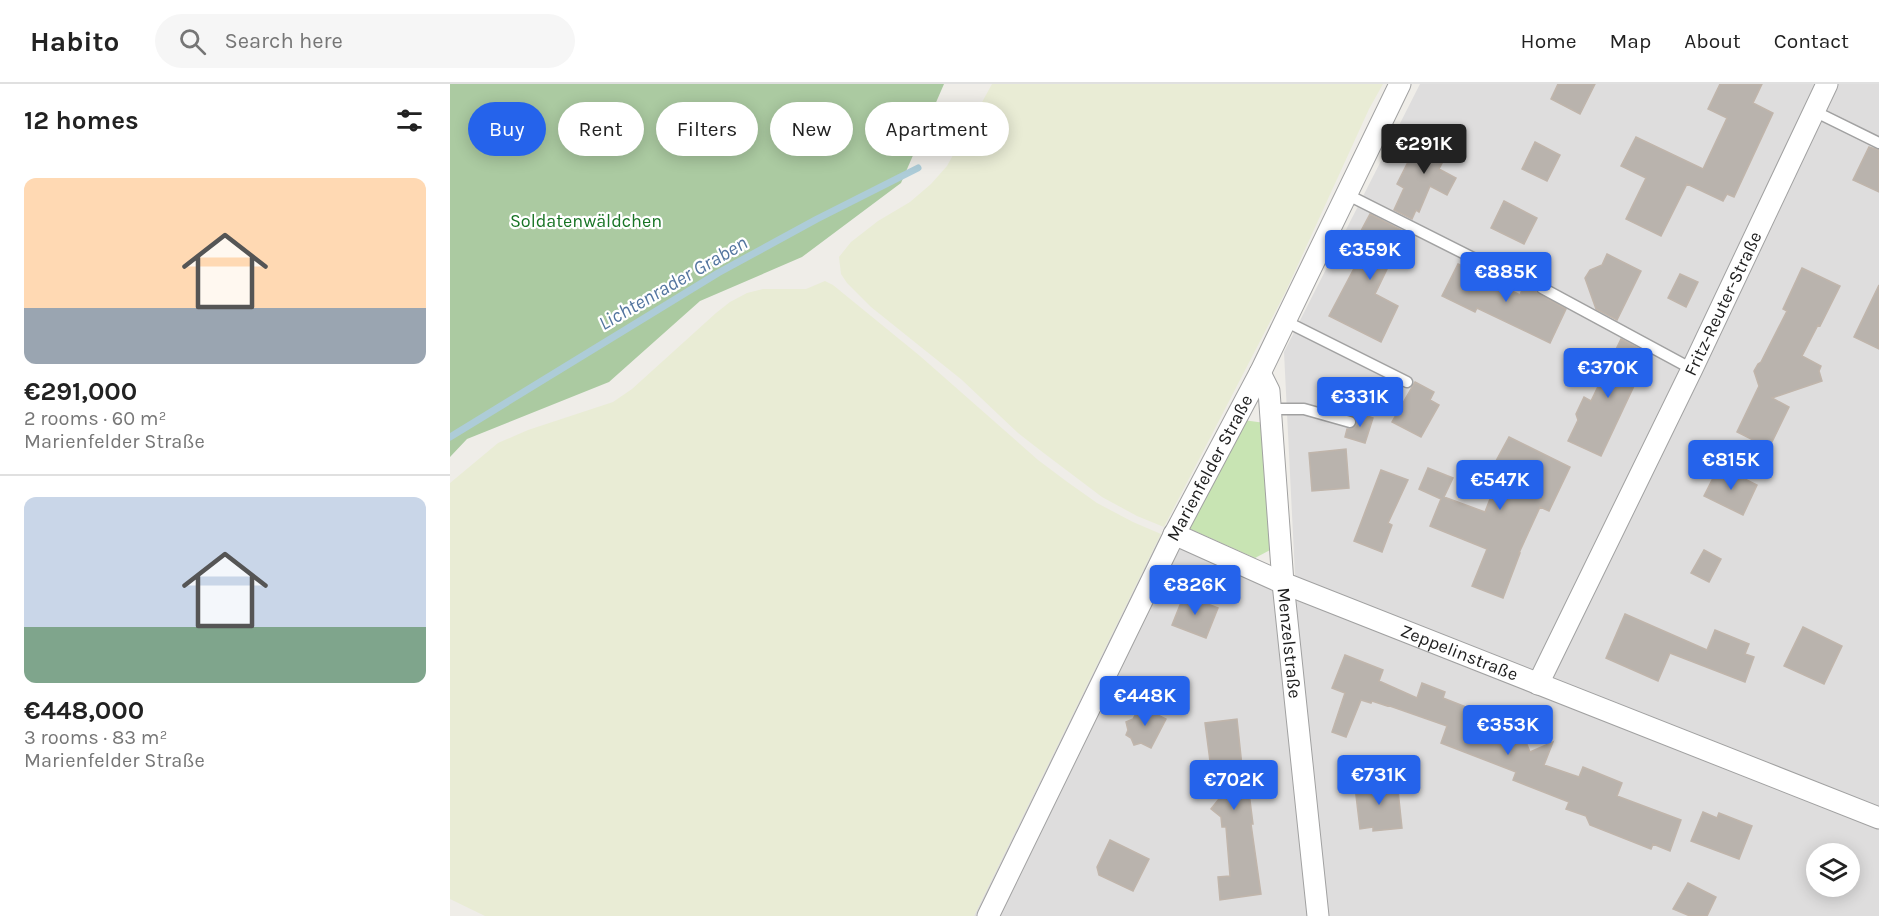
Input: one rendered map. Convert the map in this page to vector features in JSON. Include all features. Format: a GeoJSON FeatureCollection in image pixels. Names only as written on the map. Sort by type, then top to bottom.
{"type":"FeatureCollection","features":[{"type":"Feature","properties":{"kind":"street","name":"Marienfelder Straße"},"geometry":{"type":"LineString","coordinates":[[988,916],[1174,534],[1260,373],[1400,84]]}},
{"type":"Feature","properties":{"kind":"street","name":"Fritz-Reuter-Straße"},"geometry":{"type":"LineString","coordinates":[[1538,684],[1692,369],[1827,84]]}},
{"type":"Feature","properties":{"kind":"street","name":"Menzelstraße"},"geometry":{"type":"LineString","coordinates":[[1260,373],[1269,391],[1283,583],[1318,916]]}},
{"type":"Feature","properties":{"kind":"street","name":"Zeppelinstraße"},"geometry":{"type":"LineString","coordinates":[[1174,534],[1283,583],[1879,818]]}},
{"type":"Feature","properties":{"kind":"lane"},"geometry":{"type":"LineString","coordinates":[[1814,111],[1879,143]]}},
{"type":"Feature","properties":{"kind":"lane"},"geometry":{"type":"LineString","coordinates":[[1346,194],[1493,268]]}},
{"type":"Feature","properties":{"kind":"lane"},"geometry":{"type":"LineString","coordinates":[[1542,288],[1692,369]]}},
{"type":"Feature","properties":{"kind":"lane"},"geometry":{"type":"LineString","coordinates":[[1285,321],[1407,382]]}},
{"type":"Feature","properties":{"kind":"lane"},"geometry":{"type":"LineString","coordinates":[[1270,410],[1304,409],[1350,422]]}},
{"type":"Feature","properties":{"kind":"shaded area"},"geometry":{"type":"Polygon","coordinates":[[[1420,84],[1879,84],[1879,916],[974,916],[1161,534],[1272,583],[1295,575],[1284,352],[1420,84]]]}},
{"type":"Feature","properties":{"kind":"green space","name":"Soldatenwäldchen"},"geometry":{"type":"Polygon","coordinates":[[[450,84],[944,84],[936,102],[865,102],[865,156],[913,156],[901,183],[802,257],[700,301],[609,382],[467,439],[450,457],[450,84]]]}},
{"type":"Feature","properties":{"kind":"green space"},"geometry":{"type":"Polygon","coordinates":[[[992,84],[1383,84],[1369,109],[1286,291],[1164,527],[1137,516],[1102,497],[1018,433],[962,380],[871,307],[841,274],[839,257],[851,242],[878,221],[910,202],[931,184],[952,156],[1009,156],[1009,102],[982,102],[992,84]]]}},
{"type":"Feature","properties":{"kind":"green space"},"geometry":{"type":"Polygon","coordinates":[[[825,281],[833,285],[920,356],[1038,460],[1097,503],[1161,534],[974,916],[485,916],[450,899],[450,483],[498,443],[528,430],[613,402],[632,389],[730,302],[747,293],[763,289],[806,289],[825,281]]]}},
{"type":"Feature","properties":{"kind":"green space"},"geometry":{"type":"Polygon","coordinates":[[[1243,420],[1265,423],[1272,549],[1255,558],[1188,528],[1243,420]]]}},
{"type":"Feature","properties":{"kind":"building"},"geometry":{"type":"Polygon","coordinates":[[[1558,84],[1595,84],[1580,114],[1551,99],[1558,84]]]}},
{"type":"Feature","properties":{"kind":"building"},"geometry":{"type":"Polygon","coordinates":[[[1720,84],[1762,84],[1753,103],[1773,113],[1734,197],[1727,194],[1723,201],[1687,184],[1661,236],[1626,219],[1646,178],[1621,166],[1636,137],[1703,169],[1727,118],[1708,109],[1720,84]]]}},
{"type":"Feature","properties":{"kind":"building"},"geometry":{"type":"Polygon","coordinates":[[[1429,130],[1453,142],[1439,169],[1456,178],[1447,195],[1430,186],[1419,212],[1416,210],[1412,219],[1394,210],[1404,188],[1397,184],[1411,156],[1415,158],[1429,130]]]}},
{"type":"Feature","properties":{"kind":"building"},"geometry":{"type":"Polygon","coordinates":[[[1535,142],[1560,155],[1547,181],[1522,169],[1535,142]]]}},
{"type":"Feature","properties":{"kind":"building"},"geometry":{"type":"Polygon","coordinates":[[[1869,147],[1879,150],[1879,192],[1853,180],[1869,147]]]}},
{"type":"Feature","properties":{"kind":"building"},"geometry":{"type":"Polygon","coordinates":[[[1504,201],[1537,218],[1524,244],[1491,228],[1504,201]]]}},
{"type":"Feature","properties":{"kind":"building"},"geometry":{"type":"Polygon","coordinates":[[[1370,214],[1405,232],[1375,294],[1398,306],[1381,342],[1329,316],[1359,259],[1362,250],[1353,246],[1370,214]]]}},
{"type":"Feature","properties":{"kind":"building"},"geometry":{"type":"Polygon","coordinates":[[[1607,254],[1641,271],[1617,320],[1596,309],[1585,278],[1590,270],[1602,265],[1607,254]]]}},
{"type":"Feature","properties":{"kind":"building"},"geometry":{"type":"Polygon","coordinates":[[[1458,264],[1520,295],[1524,285],[1566,309],[1550,343],[1477,308],[1475,312],[1442,296],[1458,264]]]}},
{"type":"Feature","properties":{"kind":"building"},"geometry":{"type":"Polygon","coordinates":[[[1802,268],[1840,286],[1802,356],[1821,366],[1819,371],[1822,381],[1772,398],[1789,407],[1769,448],[1737,432],[1759,386],[1754,371],[1787,311],[1783,309],[1802,268]]]}},
{"type":"Feature","properties":{"kind":"building"},"geometry":{"type":"Polygon","coordinates":[[[1680,274],[1698,282],[1686,307],[1668,298],[1680,274]]]}},
{"type":"Feature","properties":{"kind":"building"},"geometry":{"type":"Polygon","coordinates":[[[1879,285],[1879,349],[1854,337],[1879,285]]]}},
{"type":"Feature","properties":{"kind":"building"},"geometry":{"type":"Polygon","coordinates":[[[1621,339],[1649,354],[1601,456],[1568,441],[1578,420],[1576,414],[1584,397],[1591,401],[1621,339]]]}},
{"type":"Feature","properties":{"kind":"building"},"geometry":{"type":"Polygon","coordinates":[[[1415,382],[1434,392],[1430,400],[1439,405],[1421,437],[1392,422],[1415,382]]]}},
{"type":"Feature","properties":{"kind":"building"},"geometry":{"type":"Polygon","coordinates":[[[1353,411],[1373,418],[1365,443],[1345,437],[1347,429],[1352,429],[1357,425],[1357,420],[1352,415],[1353,411]]]}},
{"type":"Feature","properties":{"kind":"building"},"geometry":{"type":"Polygon","coordinates":[[[1509,437],[1570,467],[1549,511],[1540,507],[1519,553],[1503,598],[1472,586],[1487,549],[1430,526],[1441,499],[1419,489],[1428,468],[1453,478],[1444,497],[1485,512],[1503,465],[1496,461],[1509,437]]]}},
{"type":"Feature","properties":{"kind":"building"},"geometry":{"type":"Polygon","coordinates":[[[1346,449],[1349,488],[1312,491],[1309,453],[1346,449]]]}},
{"type":"Feature","properties":{"kind":"building"},"geometry":{"type":"Polygon","coordinates":[[[1725,469],[1757,485],[1743,515],[1704,496],[1716,472],[1725,469]]]}},
{"type":"Feature","properties":{"kind":"building"},"geometry":{"type":"Polygon","coordinates":[[[1381,470],[1408,480],[1388,523],[1392,525],[1382,552],[1354,541],[1381,470]]]}},
{"type":"Feature","properties":{"kind":"building"},"geometry":{"type":"Polygon","coordinates":[[[1704,550],[1721,559],[1709,582],[1691,573],[1704,550]]]}},
{"type":"Feature","properties":{"kind":"building"},"geometry":{"type":"Polygon","coordinates":[[[1184,595],[1218,608],[1206,638],[1172,625],[1184,595]]]}},
{"type":"Feature","properties":{"kind":"building"},"geometry":{"type":"Polygon","coordinates":[[[1625,614],[1707,650],[1715,630],[1749,644],[1745,654],[1754,657],[1745,682],[1670,653],[1658,681],[1606,658],[1625,614]]]}},
{"type":"Feature","properties":{"kind":"building"},"geometry":{"type":"Polygon","coordinates":[[[1803,627],[1842,646],[1824,684],[1784,666],[1803,627]]]}},
{"type":"Feature","properties":{"kind":"building"},"geometry":{"type":"Polygon","coordinates":[[[1345,655],[1383,670],[1379,681],[1417,698],[1422,683],[1445,692],[1443,698],[1494,718],[1490,728],[1526,742],[1530,752],[1553,742],[1544,765],[1579,777],[1583,767],[1622,783],[1617,796],[1681,820],[1670,851],[1653,844],[1651,849],[1590,825],[1586,816],[1566,809],[1569,802],[1513,780],[1516,772],[1441,743],[1447,726],[1387,705],[1361,700],[1346,737],[1332,732],[1345,693],[1332,688],[1345,655]]]}},
{"type":"Feature","properties":{"kind":"building"},"geometry":{"type":"Polygon","coordinates":[[[1140,706],[1166,719],[1151,748],[1141,743],[1134,745],[1131,738],[1126,735],[1128,730],[1126,722],[1133,719],[1140,706]]]}},
{"type":"Feature","properties":{"kind":"building"},"geometry":{"type":"Polygon","coordinates":[[[1237,719],[1244,785],[1248,785],[1261,894],[1220,900],[1218,877],[1230,876],[1226,827],[1222,827],[1221,817],[1211,809],[1219,799],[1214,761],[1210,761],[1205,723],[1237,719]]]}},
{"type":"Feature","properties":{"kind":"building"},"geometry":{"type":"Polygon","coordinates":[[[1397,781],[1402,828],[1373,831],[1373,827],[1360,829],[1355,787],[1397,781]]]}},
{"type":"Feature","properties":{"kind":"building"},"geometry":{"type":"Polygon","coordinates":[[[1703,812],[1717,818],[1719,813],[1752,826],[1739,859],[1691,841],[1703,812]]]}},
{"type":"Feature","properties":{"kind":"building"},"geometry":{"type":"Polygon","coordinates":[[[1110,840],[1149,859],[1133,891],[1099,875],[1097,867],[1110,840]]]}},
{"type":"Feature","properties":{"kind":"building"},"geometry":{"type":"Polygon","coordinates":[[[1688,883],[1716,897],[1707,916],[1690,916],[1673,909],[1688,883]]]}},
{"type":"Feature","properties":{"kind":"waterway","name":"Lichtenrader Graben"},"geometry":{"type":"LineString","coordinates":[[450,437],[718,273],[918,168]]}}]}
